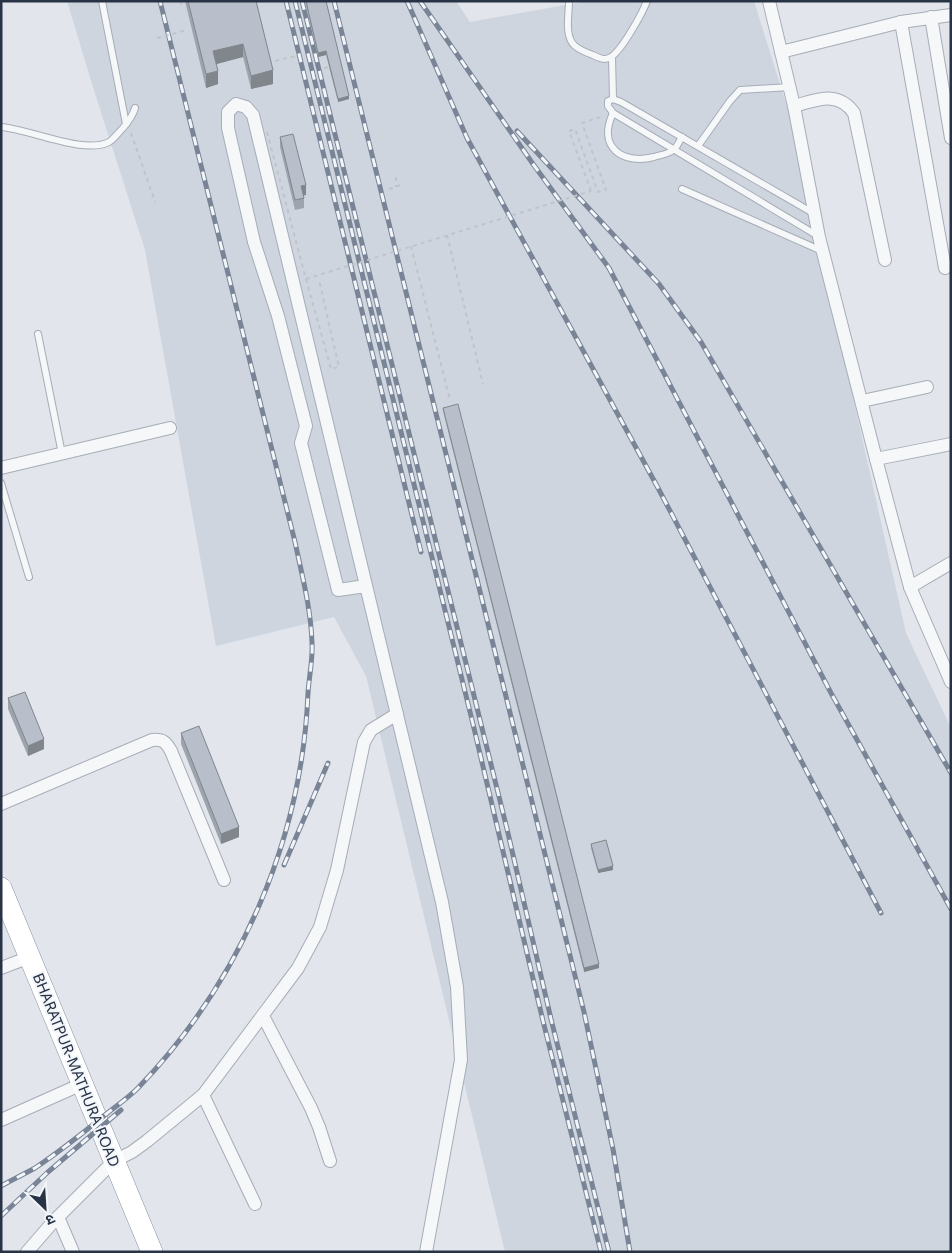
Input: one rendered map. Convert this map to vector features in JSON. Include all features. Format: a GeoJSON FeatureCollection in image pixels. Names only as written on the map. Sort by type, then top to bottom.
{"type":"FeatureCollection","features":[{"type":"Feature","properties":{"kind":"highway","name":"BHARATPUR-MATHURA ROAD"},"geometry":{"type":"LineString","coordinates":[[1,888],[152,1252]]}},
{"type":"Feature","properties":{"kind":"street"},"geometry":{"type":"LineString","coordinates":[[770,1],[794,106],[819,237],[910,587],[951,682]]}},
{"type":"Feature","properties":{"kind":"street"},"geometry":{"type":"LineString","coordinates":[[781,52],[901,22],[951,15]]}},
{"type":"Feature","properties":{"kind":"street"},"geometry":{"type":"LineString","coordinates":[[931,17],[951,138]]}},
{"type":"Feature","properties":{"kind":"street"},"geometry":{"type":"LineString","coordinates":[[901,22],[945,268]]}},
{"type":"Feature","properties":{"kind":"street"},"geometry":{"type":"LineString","coordinates":[[794,106],[824,98],[832,98],[845,102],[854,113],[885,260]]}},
{"type":"Feature","properties":{"kind":"street"},"geometry":{"type":"LineString","coordinates":[[366,586],[338,590],[301,444],[306,426],[278,316],[254,242],[228,128],[228,112],[236,104],[246,107],[253,115],[442,902],[457,987],[461,1060],[426,1252]]}},
{"type":"Feature","properties":{"kind":"street"},"geometry":{"type":"LineString","coordinates":[[862,401],[927,387]]}},
{"type":"Feature","properties":{"kind":"street"},"geometry":{"type":"LineString","coordinates":[[1,468],[170,428]]}},
{"type":"Feature","properties":{"kind":"street"},"geometry":{"type":"LineString","coordinates":[[876,459],[951,444]]}},
{"type":"Feature","properties":{"kind":"street"},"geometry":{"type":"LineString","coordinates":[[910,587],[951,563]]}},
{"type":"Feature","properties":{"kind":"street"},"geometry":{"type":"LineString","coordinates":[[33,1249],[58,1217],[114,1161],[139,1146],[202,1095],[298,968],[320,927],[337,870],[364,742],[371,730],[397,714]]}},
{"type":"Feature","properties":{"kind":"street"},"geometry":{"type":"LineString","coordinates":[[1,804],[152,740],[160,739],[167,743],[171,751],[224,880]]}},
{"type":"Feature","properties":{"kind":"street"},"geometry":{"type":"LineString","coordinates":[[1,968],[30,957]]}},
{"type":"Feature","properties":{"kind":"street"},"geometry":{"type":"LineString","coordinates":[[263,1016],[319,1127],[330,1161]]}},
{"type":"Feature","properties":{"kind":"street"},"geometry":{"type":"LineString","coordinates":[[1,1120],[82,1084]]}},
{"type":"Feature","properties":{"kind":"street"},"geometry":{"type":"LineString","coordinates":[[202,1095],[255,1204]]}},
{"type":"Feature","properties":{"kind":"street"},"geometry":{"type":"LineString","coordinates":[[58,1217],[74,1252]]}},
{"type":"Feature","properties":{"kind":"lane"},"geometry":{"type":"LineString","coordinates":[[102,1],[126,124]]}},
{"type":"Feature","properties":{"kind":"lane"},"geometry":{"type":"LineString","coordinates":[[569,1],[568,33],[571,41],[575,46],[600,59],[612,57],[616,53],[638,20],[647,1]]}},
{"type":"Feature","properties":{"kind":"lane"},"geometry":{"type":"LineString","coordinates":[[612,57],[613,99]]}},
{"type":"Feature","properties":{"kind":"lane"},"geometry":{"type":"LineString","coordinates":[[698,146],[740,90],[790,87]]}},
{"type":"Feature","properties":{"kind":"lane"},"geometry":{"type":"LineString","coordinates":[[814,213],[621,102],[613,99],[608,101],[607,103],[613,113],[819,237]]}},
{"type":"Feature","properties":{"kind":"lane"},"geometry":{"type":"LineString","coordinates":[[1,128],[90,146],[109,142],[126,124],[135,108]]}},
{"type":"Feature","properties":{"kind":"lane"},"geometry":{"type":"LineString","coordinates":[[613,113],[608,123],[608,138],[611,145],[622,156],[635,160],[644,159],[673,150],[682,137]]}},
{"type":"Feature","properties":{"kind":"lane"},"geometry":{"type":"LineString","coordinates":[[682,189],[824,251]]}},
{"type":"Feature","properties":{"kind":"lane"},"geometry":{"type":"LineString","coordinates":[[38,334],[62,454]]}},
{"type":"Feature","properties":{"kind":"lane"},"geometry":{"type":"LineString","coordinates":[[1,483],[29,577]]}},
{"type":"Feature","properties":{"kind":"path"},"geometry":{"type":"LineString","coordinates":[[180,1],[182,8]]}},
{"type":"Feature","properties":{"kind":"path"},"geometry":{"type":"LineString","coordinates":[[157,38],[187,30]]}},
{"type":"Feature","properties":{"kind":"path"},"geometry":{"type":"LineString","coordinates":[[275,61],[296,56]]}},
{"type":"Feature","properties":{"kind":"path"},"geometry":{"type":"LineString","coordinates":[[324,68],[333,66]]}},
{"type":"Feature","properties":{"kind":"path"},"geometry":{"type":"LineString","coordinates":[[306,279],[591,191],[570,131],[575,129],[598,192],[606,190],[582,124],[613,113]]}},
{"type":"Feature","properties":{"kind":"path"},"geometry":{"type":"LineString","coordinates":[[126,124],[155,202]]}},
{"type":"Feature","properties":{"kind":"path"},"geometry":{"type":"LineString","coordinates":[[267,132],[331,369],[339,367],[319,280]]}},
{"type":"Feature","properties":{"kind":"path"},"geometry":{"type":"LineString","coordinates":[[396,177],[396,187]]}},
{"type":"Feature","properties":{"kind":"path"},"geometry":{"type":"LineString","coordinates":[[389,189],[404,184]]}},
{"type":"Feature","properties":{"kind":"path"},"geometry":{"type":"LineString","coordinates":[[447,235],[483,384]]}},
{"type":"Feature","properties":{"kind":"path"},"geometry":{"type":"LineString","coordinates":[[411,246],[450,400]]}},
{"type":"Feature","properties":{"kind":"shaded area"},"geometry":{"type":"Polygon","coordinates":[[[67,1],[456,1],[470,22],[587,1],[754,1],[789,113],[906,633],[951,728],[951,1252],[505,1252],[366,676],[334,617],[216,646],[145,250],[67,1]]]}},
{"type":"Feature","properties":{"kind":"building"},"geometry":{"type":"Polygon","coordinates":[[[188,1],[256,1],[273,70],[251,76],[243,44],[213,51],[218,71],[206,74],[188,1]]]}},
{"type":"Feature","properties":{"kind":"building"},"geometry":{"type":"Polygon","coordinates":[[[306,1],[326,1],[349,96],[338,99],[326,51],[318,53],[306,1]]]}},
{"type":"Feature","properties":{"kind":"building"},"geometry":{"type":"Polygon","coordinates":[[[293,134],[306,185],[301,186],[304,198],[295,200],[280,137],[293,134]]]}},
{"type":"Feature","properties":{"kind":"building"},"geometry":{"type":"Polygon","coordinates":[[[458,404],[599,964],[584,968],[443,408],[458,404]]]}},
{"type":"Feature","properties":{"kind":"building"},"geometry":{"type":"Polygon","coordinates":[[[25,692],[44,739],[28,746],[8,698],[25,692]]]}},
{"type":"Feature","properties":{"kind":"building"},"geometry":{"type":"Polygon","coordinates":[[[199,726],[239,827],[221,834],[181,733],[199,726]]]}},
{"type":"Feature","properties":{"kind":"building"},"geometry":{"type":"Polygon","coordinates":[[[606,840],[613,866],[598,870],[591,844],[606,840]]]}},
{"type":"Feature","properties":{"kind":"railway"},"geometry":{"type":"LineString","coordinates":[[1,1186],[44,1162],[134,1092],[174,1047],[207,1002],[235,955],[259,906],[278,855],[293,802],[303,748],[312,649],[306,592],[160,1]]}},
{"type":"Feature","properties":{"kind":"railway"},"geometry":{"type":"LineString","coordinates":[[286,1],[421,552]]}},
{"type":"Feature","properties":{"kind":"railway"},"geometry":{"type":"LineString","coordinates":[[295,1],[601,1252]]}},
{"type":"Feature","properties":{"kind":"railway"},"geometry":{"type":"LineString","coordinates":[[302,1],[507,829],[551,1019],[609,1252]]}},
{"type":"Feature","properties":{"kind":"railway"},"geometry":{"type":"LineString","coordinates":[[334,1],[584,1012],[613,1149],[630,1252]]}},
{"type":"Feature","properties":{"kind":"railway"},"geometry":{"type":"LineString","coordinates":[[407,1],[467,138],[657,486],[881,913]]}},
{"type":"Feature","properties":{"kind":"railway"},"geometry":{"type":"LineString","coordinates":[[420,1],[533,164],[609,268],[831,693],[951,909]]}},
{"type":"Feature","properties":{"kind":"railway"},"geometry":{"type":"LineString","coordinates":[[517,131],[659,284],[701,342],[951,773]]}},
{"type":"Feature","properties":{"kind":"railway"},"geometry":{"type":"LineString","coordinates":[[284,865],[328,763]]}},
{"type":"Feature","properties":{"kind":"railway"},"geometry":{"type":"LineString","coordinates":[[1,1216],[48,1172],[121,1110]]}}]}
